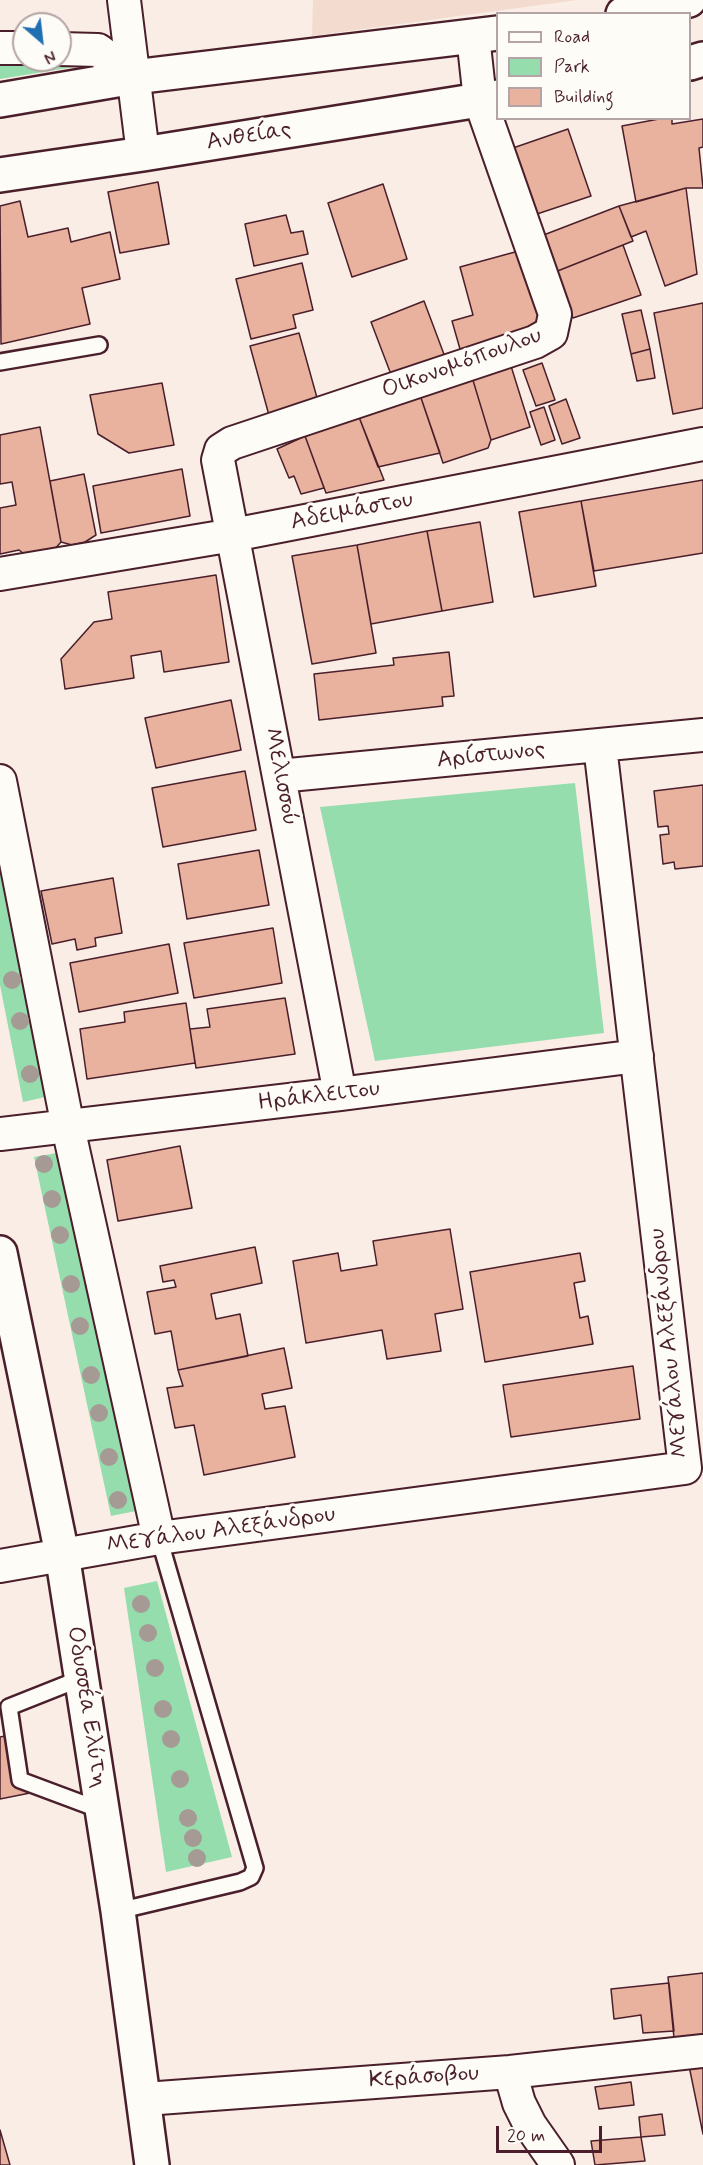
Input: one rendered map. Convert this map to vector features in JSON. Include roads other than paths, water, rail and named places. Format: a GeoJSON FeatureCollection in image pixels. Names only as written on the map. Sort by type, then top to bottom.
{"type":"FeatureCollection","features":[{"type":"Feature","properties":{"kind":"main road"},"geometry":{"type":"LineString","coordinates":[[635,12],[689,0]]}},
{"type":"Feature","properties":{"kind":"main road"},"geometry":{"type":"LineString","coordinates":[[0,100],[134,77],[485,35]]}},
{"type":"Feature","properties":{"kind":"main road","name":"Ανθείας"},"geometry":{"type":"LineString","coordinates":[[0,175],[489,99]]}},
{"type":"Feature","properties":{"kind":"main road","name":"Οδυσσέα Ελύτη"},"geometry":{"type":"LineString","coordinates":[[0,1253],[62,1554],[118,1911],[145,2099],[152,2165]]}},
{"type":"Feature","properties":{"kind":"street"},"geometry":{"type":"LineString","coordinates":[[124,0],[143,154]]}},
{"type":"Feature","properties":{"kind":"street"},"geometry":{"type":"LineString","coordinates":[[485,35],[489,99]]}},
{"type":"Feature","properties":{"kind":"street"},"geometry":{"type":"LineString","coordinates":[[72,49],[98,50],[134,77]]}},
{"type":"Feature","properties":{"kind":"street","name":"Οικονομόπουλου"},"geometry":{"type":"LineString","coordinates":[[218,460],[221,450],[232,443],[535,342],[551,333],[555,314],[489,99]]}},
{"type":"Feature","properties":{"kind":"street","name":"Αδειμάστου"},"geometry":{"type":"LineString","coordinates":[[0,574],[234,535],[703,444]]}},
{"type":"Feature","properties":{"kind":"street","name":"Μελισσού"},"geometry":{"type":"LineString","coordinates":[[218,460],[340,1094]]}},
{"type":"Feature","properties":{"kind":"street","name":"Αρίστωνος"},"geometry":{"type":"LineString","coordinates":[[279,776],[703,735]]}},
{"type":"Feature","properties":{"kind":"street","name":"Μεγάλου Αλεξάνδρου"},"geometry":{"type":"LineString","coordinates":[[0,1566],[159,1538],[685,1468],[600,746]]}},
{"type":"Feature","properties":{"kind":"street"},"geometry":{"type":"LineString","coordinates":[[0,781],[68,1127],[159,1538]]}},
{"type":"Feature","properties":{"kind":"street","name":"Ηράκλειτου"},"geometry":{"type":"LineString","coordinates":[[0,1134],[637,1056]]}},
{"type":"Feature","properties":{"kind":"street","name":"Κεράσοβου"},"geometry":{"type":"LineString","coordinates":[[145,2099],[510,2072],[703,2051]]}},
{"type":"Feature","properties":{"kind":"street"},"geometry":{"type":"LineString","coordinates":[[510,2072],[519,2103],[530,2125],[558,2165]]}},
{"type":"Feature","properties":{"kind":"lane"},"geometry":{"type":"LineString","coordinates":[[0,362],[99,345]]}},
{"type":"Feature","properties":{"kind":"lane"},"geometry":{"type":"LineString","coordinates":[[118,1911],[240,1882],[251,1877],[255,1868],[159,1538]]}},
{"type":"Feature","properties":{"kind":"lane"},"geometry":{"type":"LineString","coordinates":[[82,1678],[9,1707],[20,1780],[103,1812]]}}]}
